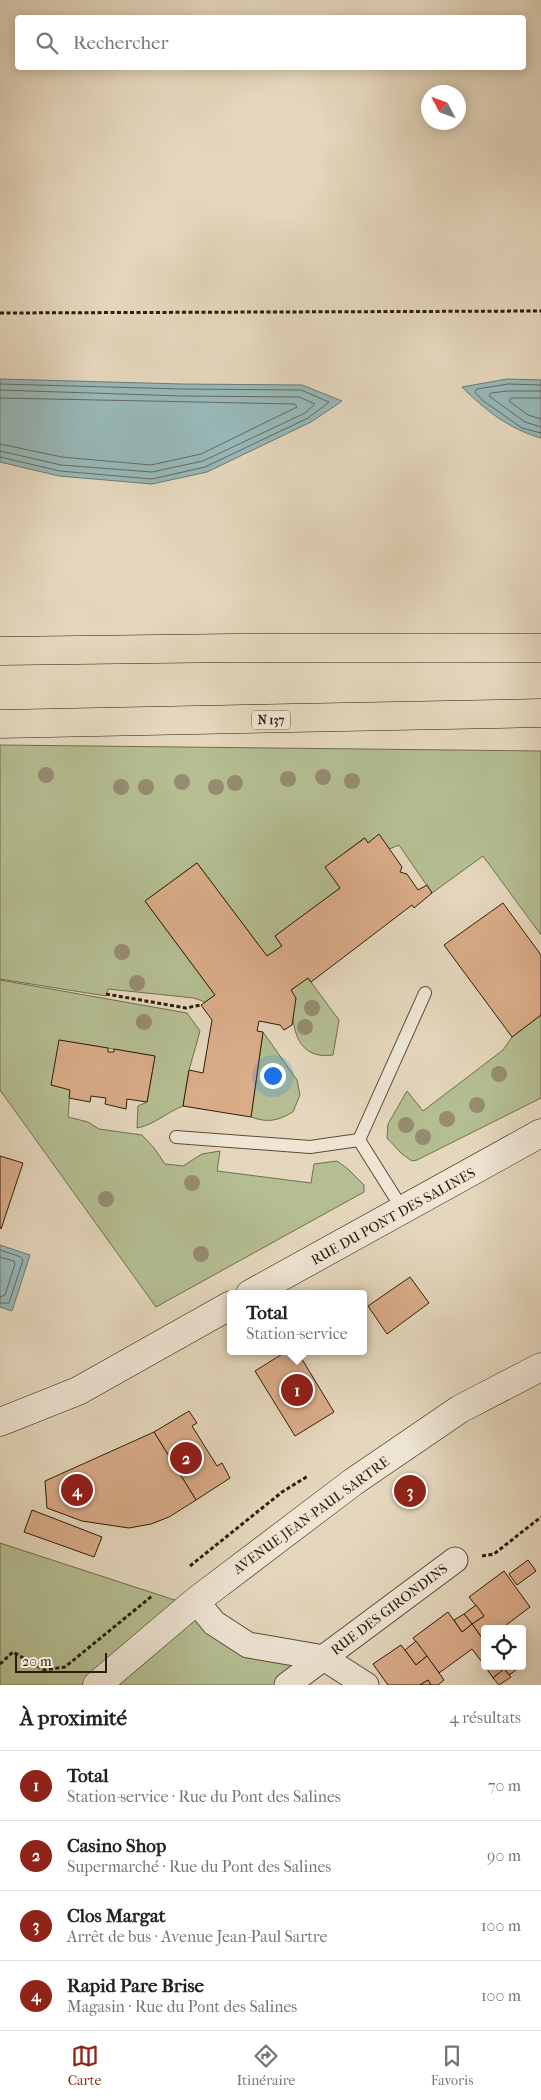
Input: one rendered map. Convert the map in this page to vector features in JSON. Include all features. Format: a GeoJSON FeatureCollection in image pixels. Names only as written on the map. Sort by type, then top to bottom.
{"type":"FeatureCollection","features":[{"type":"Feature","properties":{"kind":"highway"},"geometry":{"type":"LineString","coordinates":[[0,651],[234,648],[541,648]]}},
{"type":"Feature","properties":{"kind":"highway","name":"N 137"},"geometry":{"type":"LineString","coordinates":[[0,724],[541,713]]}},
{"type":"Feature","properties":{"kind":"street","name":"RUE DU PONT DES SALINES"},"geometry":{"type":"LineString","coordinates":[[257,1290],[539,1135]]}},
{"type":"Feature","properties":{"kind":"street"},"geometry":{"type":"LineString","coordinates":[[1,1421],[78,1391],[227,1307]]}},
{"type":"Feature","properties":{"kind":"street","name":"AVENUE JEAN-PAUL SARTRE"},"geometry":{"type":"LineString","coordinates":[[97,1685],[196,1600],[353,1482],[460,1408],[541,1367]]}},
{"type":"Feature","properties":{"kind":"street","name":"RUE DES GIRONDINS"},"geometry":{"type":"LineString","coordinates":[[287,1685],[455,1560]]}},
{"type":"Feature","properties":{"kind":"street","name":"RUE DES GIRONDINS"},"geometry":{"type":"LineString","coordinates":[[196,1600],[214,1623],[248,1645],[324,1658],[366,1685]]}},
{"type":"Feature","properties":{"kind":"lane"},"geometry":{"type":"LineString","coordinates":[[359,1140],[425,993]]}},
{"type":"Feature","properties":{"kind":"lane"},"geometry":{"type":"LineString","coordinates":[[176,1137],[310,1148],[359,1140]]}},
{"type":"Feature","properties":{"kind":"lane"},"geometry":{"type":"LineString","coordinates":[[359,1140],[403,1210]]}},
{"type":"Feature","properties":{"kind":"path"},"geometry":{"type":"LineString","coordinates":[[0,313],[541,311]]}},
{"type":"Feature","properties":{"kind":"path"},"geometry":{"type":"LineString","coordinates":[[106,994],[186,1008],[201,1005]]}},
{"type":"Feature","properties":{"kind":"path"},"geometry":{"type":"LineString","coordinates":[[455,1560],[494,1554],[541,1517]]}},
{"type":"Feature","properties":{"kind":"green space"},"geometry":{"type":"Polygon","coordinates":[[[0,745],[541,751],[541,935],[483,856],[432,893],[399,845],[389,849],[379,835],[368,843],[364,838],[326,867],[340,888],[275,936],[282,946],[267,956],[197,863],[145,901],[215,995],[205,1002],[194,998],[108,989],[106,996],[0,979],[0,745]]]}},
{"type":"Feature","properties":{"kind":"green space"},"geometry":{"type":"Polygon","coordinates":[[[308,978],[339,1020],[333,1055],[319,1055],[309,1052],[297,1036],[292,1014],[291,990],[308,978]]]}},
{"type":"Feature","properties":{"kind":"green space"},"geometry":{"type":"Polygon","coordinates":[[[0,980],[187,1013],[200,1031],[189,1070],[183,1106],[149,1124],[137,1128],[138,1106],[147,1102],[155,1056],[59,1040],[70,1090],[68,1117],[88,1122],[99,1129],[142,1135],[165,1164],[183,1166],[202,1154],[220,1151],[217,1171],[311,1183],[314,1164],[337,1161],[364,1185],[364,1192],[156,1307],[0,1090],[0,980]]]}},
{"type":"Feature","properties":{"kind":"green space"},"geometry":{"type":"Polygon","coordinates":[[[541,1015],[541,1098],[417,1160],[412,1161],[402,1154],[387,1138],[388,1124],[407,1091],[423,1111],[503,1050],[512,1037],[541,1015]]]}},
{"type":"Feature","properties":{"kind":"green space"},"geometry":{"type":"Polygon","coordinates":[[[263,1032],[297,1080],[300,1095],[293,1112],[272,1120],[251,1117],[263,1032]]]}},
{"type":"Feature","properties":{"kind":"green space"},"geometry":{"type":"Polygon","coordinates":[[[0,1543],[190,1605],[214,1623],[324,1658],[287,1685],[0,1685],[0,1543]]]}},
{"type":"Feature","properties":{"kind":"water"},"geometry":{"type":"Polygon","coordinates":[[[0,379],[302,385],[342,401],[311,422],[207,472],[152,484],[59,476],[0,462],[0,379]]]}},
{"type":"Feature","properties":{"kind":"water"},"geometry":{"type":"Polygon","coordinates":[[[507,379],[541,380],[541,438],[518,429],[498,418],[462,387],[507,379]]]}},
{"type":"Feature","properties":{"kind":"water"},"geometry":{"type":"Polygon","coordinates":[[[0,1245],[30,1255],[12,1311],[0,1307],[0,1245]]]}},
{"type":"Feature","properties":{"kind":"building"},"geometry":{"type":"Polygon","coordinates":[[[379,834],[402,867],[400,872],[407,874],[418,890],[427,885],[432,893],[414,908],[412,905],[311,982],[308,978],[291,990],[296,998],[292,1025],[284,1030],[280,1025],[259,1021],[257,1031],[263,1032],[251,1117],[183,1106],[189,1070],[203,1073],[212,1020],[201,1005],[215,995],[145,901],[197,863],[267,956],[282,946],[275,936],[340,888],[325,867],[365,838],[368,843],[379,834]]]}},
{"type":"Feature","properties":{"kind":"building"},"geometry":{"type":"Polygon","coordinates":[[[503,903],[541,955],[541,1015],[512,1037],[444,945],[503,903]]]}},
{"type":"Feature","properties":{"kind":"building"},"geometry":{"type":"Polygon","coordinates":[[[59,1040],[108,1048],[108,1052],[114,1052],[114,1049],[155,1056],[147,1102],[127,1099],[126,1109],[105,1104],[106,1098],[91,1096],[90,1102],[69,1098],[70,1090],[51,1085],[59,1040]]]}},
{"type":"Feature","properties":{"kind":"building"},"geometry":{"type":"Polygon","coordinates":[[[0,1156],[23,1163],[1,1229],[0,1228],[0,1156]]]}},
{"type":"Feature","properties":{"kind":"building"},"geometry":{"type":"Polygon","coordinates":[[[410,1277],[429,1303],[387,1334],[368,1306],[410,1277]]]}},
{"type":"Feature","properties":{"kind":"building"},"geometry":{"type":"Polygon","coordinates":[[[281,1355],[299,1355],[334,1412],[295,1436],[255,1371],[281,1355]]]}},
{"type":"Feature","properties":{"kind":"building"},"geometry":{"type":"Polygon","coordinates":[[[189,1411],[197,1423],[192,1426],[217,1466],[222,1463],[230,1478],[196,1500],[154,1432],[189,1411]]]}},
{"type":"Feature","properties":{"kind":"building"},"geometry":{"type":"Polygon","coordinates":[[[154,1432],[196,1500],[169,1517],[151,1524],[129,1528],[82,1521],[47,1508],[45,1481],[154,1432]]]}},
{"type":"Feature","properties":{"kind":"building"},"geometry":{"type":"Polygon","coordinates":[[[32,1510],[102,1537],[94,1557],[24,1532],[32,1510]]]}},
{"type":"Feature","properties":{"kind":"building"},"geometry":{"type":"Polygon","coordinates":[[[528,1560],[536,1571],[517,1585],[509,1574],[528,1560]]]}},
{"type":"Feature","properties":{"kind":"building"},"geometry":{"type":"Polygon","coordinates":[[[504,1571],[530,1607],[506,1625],[481,1625],[481,1636],[472,1624],[484,1616],[469,1597],[504,1571]]]}},
{"type":"Feature","properties":{"kind":"building"},"geometry":{"type":"Polygon","coordinates":[[[476,1605],[484,1616],[472,1624],[464,1614],[476,1605]]]}},
{"type":"Feature","properties":{"kind":"building"},"geometry":{"type":"Polygon","coordinates":[[[448,1612],[462,1632],[472,1624],[481,1636],[481,1661],[472,1649],[439,1673],[413,1638],[448,1612]]]}},
{"type":"Feature","properties":{"kind":"building"},"geometry":{"type":"Polygon","coordinates":[[[464,1614],[472,1624],[462,1632],[454,1620],[464,1614]]]}},
{"type":"Feature","properties":{"kind":"building"},"geometry":{"type":"Polygon","coordinates":[[[416,1641],[427,1656],[416,1665],[405,1650],[416,1641]]]}},
{"type":"Feature","properties":{"kind":"building"},"geometry":{"type":"Polygon","coordinates":[[[401,1645],[416,1665],[427,1656],[444,1680],[438,1685],[431,1685],[428,1680],[420,1685],[388,1685],[373,1664],[401,1645]]]}},
{"type":"Feature","properties":{"kind":"building"},"geometry":{"type":"Polygon","coordinates":[[[488,1670],[503,1670],[493,1678],[488,1670]]]}},
{"type":"Feature","properties":{"kind":"building"},"geometry":{"type":"Polygon","coordinates":[[[503,1670],[511,1677],[499,1685],[493,1678],[503,1670]]]}},
{"type":"Feature","properties":{"kind":"building"},"geometry":{"type":"Polygon","coordinates":[[[505,1670],[516,1670],[509,1675],[505,1670]]]}},
{"type":"Feature","properties":{"kind":"building"},"geometry":{"type":"Polygon","coordinates":[[[428,1680],[431,1685],[420,1685],[428,1680]]]}},
{"type":"Feature","properties":{"kind":"place","name":"Total"},"geometry":{"type":"Point","coordinates":[297,1390]}},
{"type":"Feature","properties":{"kind":"place","name":"Casino Shop"},"geometry":{"type":"Point","coordinates":[186,1458]}},
{"type":"Feature","properties":{"kind":"place","name":"Rapid Pare Brise"},"geometry":{"type":"Point","coordinates":[77,1490]}},
{"type":"Feature","properties":{"kind":"place","name":"Clos Margat"},"geometry":{"type":"Point","coordinates":[410,1491]}}]}
